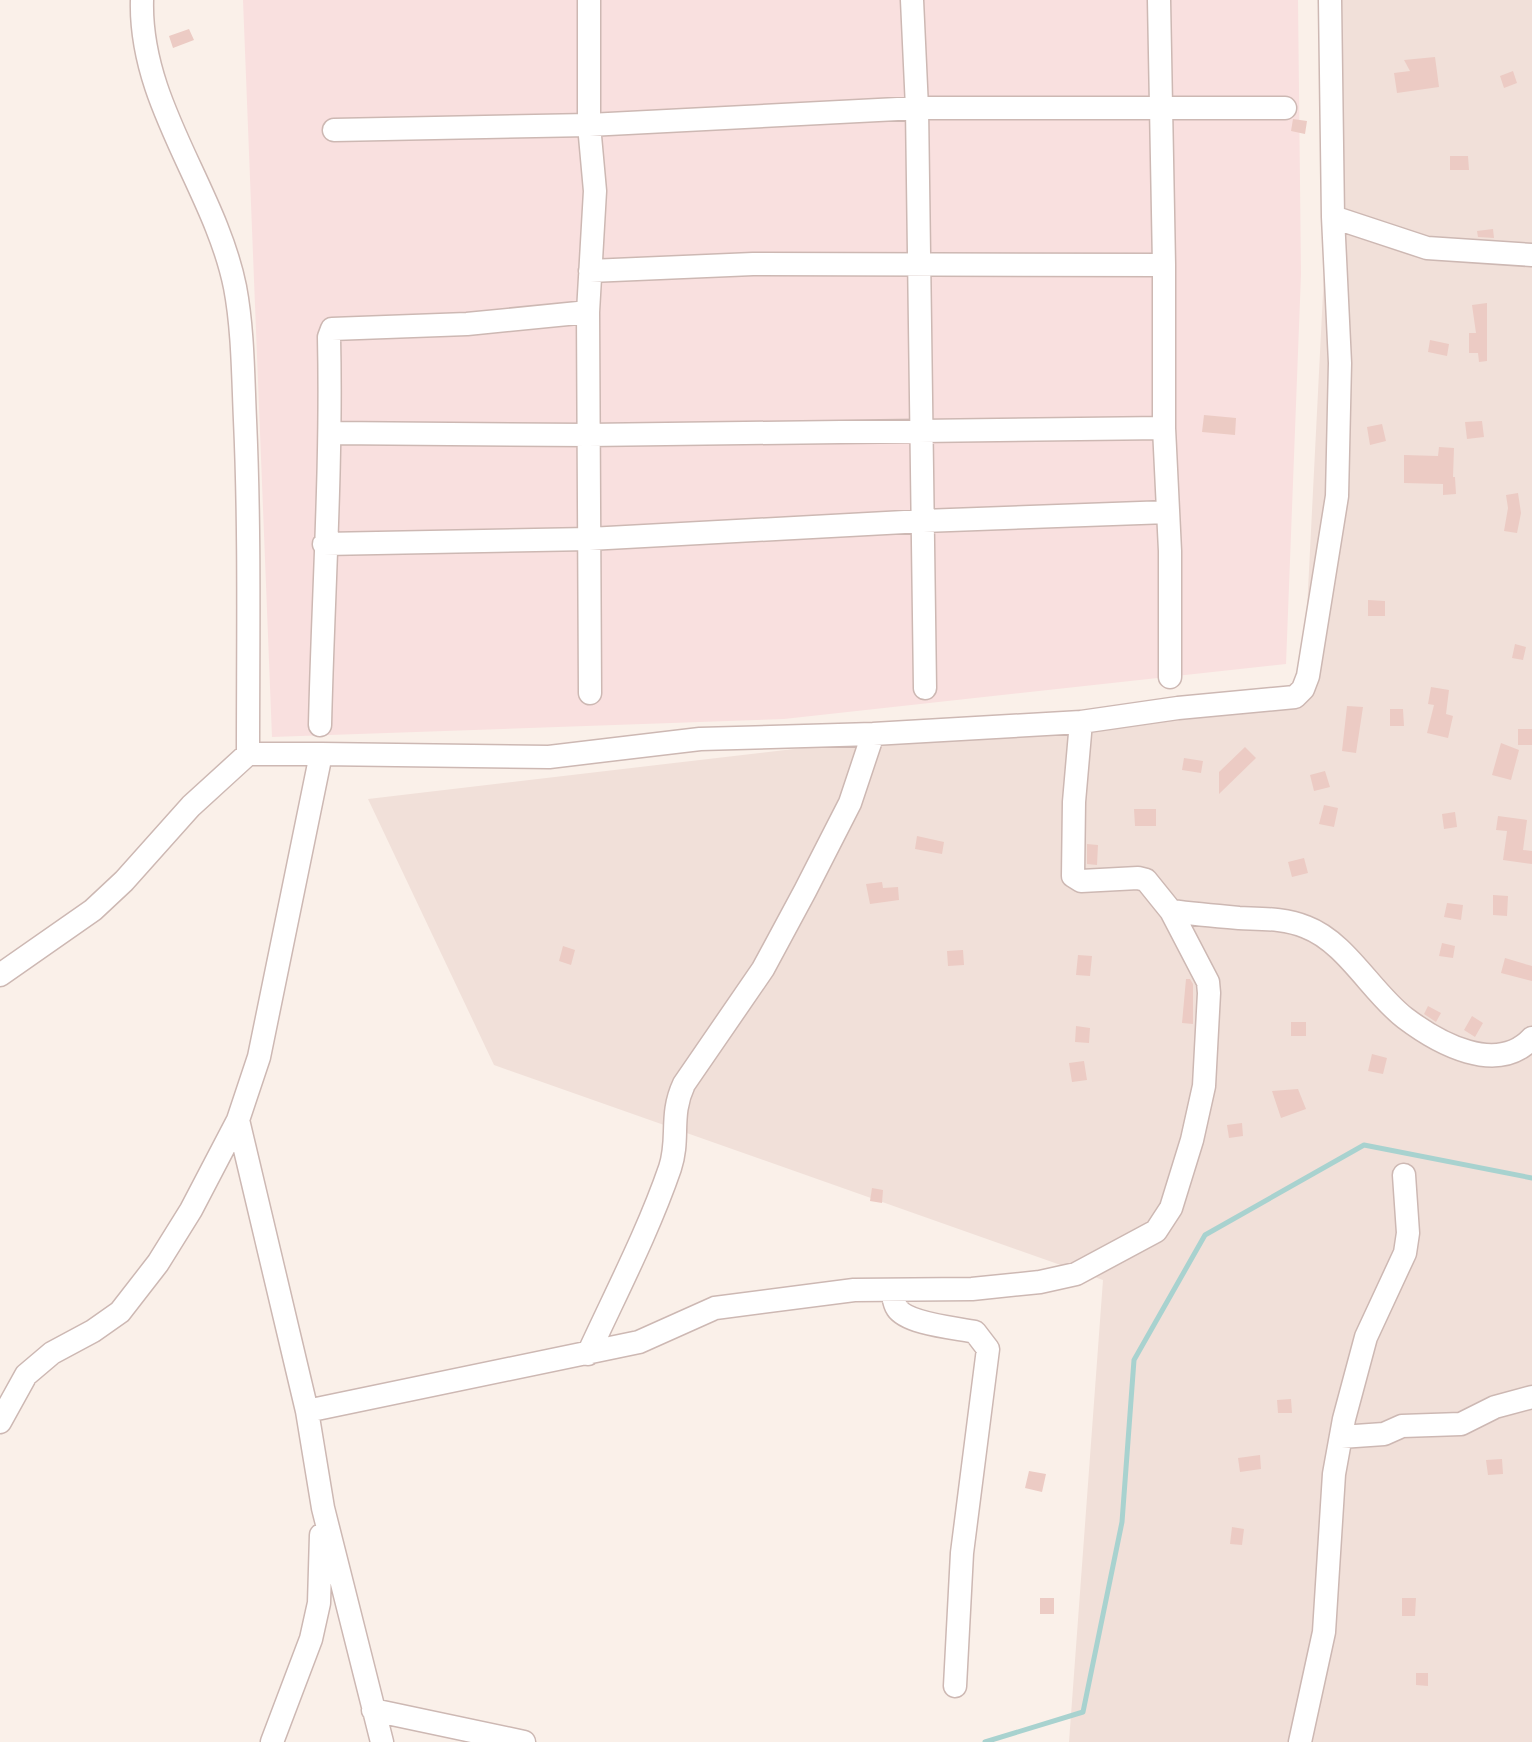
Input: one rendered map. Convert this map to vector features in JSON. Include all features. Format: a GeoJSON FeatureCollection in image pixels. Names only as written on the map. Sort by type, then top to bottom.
{"type":"FeatureCollection","features":[{"type":"Feature","properties":{"kind":"street"},"geometry":{"type":"LineString","coordinates":[[142,0],[142,23],[157,91],[188,167],[219,229],[235,288],[243,375],[250,531],[248,754]]}},
{"type":"Feature","properties":{"kind":"street"},"geometry":{"type":"LineString","coordinates":[[589,0],[589,125],[595,191],[588,312],[590,693]]}},
{"type":"Feature","properties":{"kind":"street"},"geometry":{"type":"LineString","coordinates":[[912,0],[917,108],[925,688]]}},
{"type":"Feature","properties":{"kind":"street"},"geometry":{"type":"LineString","coordinates":[[1159,0],[1170,677]]}},
{"type":"Feature","properties":{"kind":"street"},"geometry":{"type":"LineString","coordinates":[[0,975],[93,910],[124,881],[191,806],[248,754],[549,757],[700,739],[873,734],[1081,722],[1178,708],[1295,697],[1303,689],[1308,676],[1337,496],[1340,363],[1333,217],[1330,0]]}},
{"type":"Feature","properties":{"kind":"street"},"geometry":{"type":"LineString","coordinates":[[334,130],[589,125],[917,108],[1285,108]]}},
{"type":"Feature","properties":{"kind":"street"},"geometry":{"type":"LineString","coordinates":[[1333,217],[1427,248],[1532,255]]}},
{"type":"Feature","properties":{"kind":"street"},"geometry":{"type":"LineString","coordinates":[[590,271],[753,264],[1164,265]]}},
{"type":"Feature","properties":{"kind":"street"},"geometry":{"type":"LineString","coordinates":[[320,725],[324,544],[331,433],[329,337],[332,329],[467,324],[588,312]]}},
{"type":"Feature","properties":{"kind":"street"},"geometry":{"type":"LineString","coordinates":[[331,433],[588,435],[1164,428]]}},
{"type":"Feature","properties":{"kind":"street"},"geometry":{"type":"LineString","coordinates":[[324,544],[589,539],[923,521],[1168,512]]}},
{"type":"Feature","properties":{"kind":"street"},"geometry":{"type":"LineString","coordinates":[[307,1411],[639,1342],[715,1308],[854,1290],[1019,1285],[1076,1274],[1156,1231],[1166,1218],[1192,1140],[1204,1086],[1208,982],[1171,911],[1146,880],[1081,881],[1073,876],[1074,802],[1081,722]]}},
{"type":"Feature","properties":{"kind":"street"},"geometry":{"type":"LineString","coordinates":[[588,1354],[638,1248],[671,1165],[675,1103],[684,1084],[763,969],[805,891],[850,803],[873,734]]}},
{"type":"Feature","properties":{"kind":"street"},"geometry":{"type":"LineString","coordinates":[[0,1422],[26,1375],[52,1353],[120,1312],[158,1263],[191,1210],[238,1120],[259,1057],[321,754]]}},
{"type":"Feature","properties":{"kind":"street"},"geometry":{"type":"LineString","coordinates":[[1171,911],[1282,921],[1307,927],[1327,940],[1403,1017],[1452,1046],[1482,1056],[1506,1054],[1532,1038]]}},
{"type":"Feature","properties":{"kind":"street"},"geometry":{"type":"LineString","coordinates":[[238,1120],[307,1411],[323,1508],[382,1742]]}},
{"type":"Feature","properties":{"kind":"street"},"geometry":{"type":"LineString","coordinates":[[1300,1742],[1324,1632],[1334,1474],[1341,1437],[1366,1337],[1405,1253],[1408,1233],[1404,1175]]}},
{"type":"Feature","properties":{"kind":"street"},"geometry":{"type":"LineString","coordinates":[[892,1290],[896,1308],[904,1315],[913,1320],[975,1332],[988,1349],[962,1553],[955,1686]]}},
{"type":"Feature","properties":{"kind":"street"},"geometry":{"type":"LineString","coordinates":[[1341,1437],[1384,1434],[1402,1426],[1461,1424],[1495,1407],[1532,1397]]}},
{"type":"Feature","properties":{"kind":"street"},"geometry":{"type":"LineString","coordinates":[[272,1742],[311,1639],[319,1603],[323,1508]]}},
{"type":"Feature","properties":{"kind":"street"},"geometry":{"type":"LineString","coordinates":[[373,1710],[524,1742]]}},
{"type":"Feature","properties":{"kind":"shaded area"},"geometry":{"type":"Polygon","coordinates":[[[243,0],[1298,0],[1301,274],[1286,664],[784,719],[272,737],[243,0]]]}},
{"type":"Feature","properties":{"kind":"shaded area"},"geometry":{"type":"Polygon","coordinates":[[[1331,0],[1532,0],[1532,1742],[1069,1742],[1103,1280],[494,1065],[368,799],[1303,689],[1332,115],[1331,0]]]}},
{"type":"Feature","properties":{"kind":"building"},"geometry":{"type":"Polygon","coordinates":[[[189,29],[194,40],[173,48],[169,36],[189,29]]]}},
{"type":"Feature","properties":{"kind":"building"},"geometry":{"type":"Polygon","coordinates":[[[1435,57],[1439,87],[1397,93],[1394,73],[1410,71],[1404,60],[1435,57]]]}},
{"type":"Feature","properties":{"kind":"building"},"geometry":{"type":"Polygon","coordinates":[[[1513,71],[1517,83],[1504,88],[1500,76],[1513,71]]]}},
{"type":"Feature","properties":{"kind":"building"},"geometry":{"type":"Polygon","coordinates":[[[1293,119],[1307,121],[1305,134],[1291,131],[1293,119]]]}},
{"type":"Feature","properties":{"kind":"building"},"geometry":{"type":"Polygon","coordinates":[[[1450,156],[1468,156],[1469,170],[1450,170],[1450,156]]]}},
{"type":"Feature","properties":{"kind":"building"},"geometry":{"type":"Polygon","coordinates":[[[1493,229],[1494,238],[1478,237],[1477,231],[1493,229]]]}},
{"type":"Feature","properties":{"kind":"building"},"geometry":{"type":"Polygon","coordinates":[[[1487,303],[1487,361],[1479,362],[1478,353],[1469,353],[1469,333],[1476,333],[1472,305],[1487,303]]]}},
{"type":"Feature","properties":{"kind":"building"},"geometry":{"type":"Polygon","coordinates":[[[1430,340],[1449,344],[1447,356],[1428,352],[1430,340]]]}},
{"type":"Feature","properties":{"kind":"building"},"geometry":{"type":"Polygon","coordinates":[[[1204,415],[1236,418],[1235,435],[1202,432],[1204,415]]]}},
{"type":"Feature","properties":{"kind":"building"},"geometry":{"type":"Polygon","coordinates":[[[1482,421],[1484,437],[1467,439],[1465,422],[1482,421]]]}},
{"type":"Feature","properties":{"kind":"building"},"geometry":{"type":"Polygon","coordinates":[[[1382,424],[1386,441],[1370,445],[1367,427],[1382,424]]]}},
{"type":"Feature","properties":{"kind":"building"},"geometry":{"type":"Polygon","coordinates":[[[1439,447],[1454,448],[1456,494],[1443,495],[1443,484],[1404,483],[1404,455],[1438,456],[1439,447]]]}},
{"type":"Feature","properties":{"kind":"building"},"geometry":{"type":"Polygon","coordinates":[[[1518,493],[1521,513],[1517,533],[1504,531],[1508,508],[1506,495],[1518,493]]]}},
{"type":"Feature","properties":{"kind":"building"},"geometry":{"type":"Polygon","coordinates":[[[1368,600],[1385,601],[1385,616],[1368,616],[1368,600]]]}},
{"type":"Feature","properties":{"kind":"building"},"geometry":{"type":"Polygon","coordinates":[[[1515,644],[1526,647],[1523,660],[1512,658],[1515,644]]]}},
{"type":"Feature","properties":{"kind":"building"},"geometry":{"type":"Polygon","coordinates":[[[1431,687],[1449,690],[1446,714],[1453,716],[1448,738],[1427,733],[1434,705],[1428,704],[1431,687]]]}},
{"type":"Feature","properties":{"kind":"building"},"geometry":{"type":"Polygon","coordinates":[[[1347,706],[1363,707],[1356,753],[1342,751],[1347,706]]]}},
{"type":"Feature","properties":{"kind":"building"},"geometry":{"type":"Polygon","coordinates":[[[1390,709],[1403,709],[1404,726],[1390,726],[1390,709]]]}},
{"type":"Feature","properties":{"kind":"building"},"geometry":{"type":"Polygon","coordinates":[[[1518,729],[1532,729],[1532,745],[1518,745],[1518,729]]]}},
{"type":"Feature","properties":{"kind":"building"},"geometry":{"type":"Polygon","coordinates":[[[1501,743],[1519,750],[1511,780],[1492,775],[1501,743]]]}},
{"type":"Feature","properties":{"kind":"building"},"geometry":{"type":"Polygon","coordinates":[[[1245,747],[1256,758],[1219,794],[1219,772],[1245,747]]]}},
{"type":"Feature","properties":{"kind":"building"},"geometry":{"type":"Polygon","coordinates":[[[1184,758],[1203,761],[1201,773],[1182,770],[1184,758]]]}},
{"type":"Feature","properties":{"kind":"building"},"geometry":{"type":"Polygon","coordinates":[[[1325,771],[1330,787],[1314,791],[1310,775],[1325,771]]]}},
{"type":"Feature","properties":{"kind":"building"},"geometry":{"type":"Polygon","coordinates":[[[1324,805],[1338,808],[1334,827],[1319,824],[1324,805]]]}},
{"type":"Feature","properties":{"kind":"building"},"geometry":{"type":"Polygon","coordinates":[[[1134,809],[1156,809],[1156,826],[1135,826],[1134,809]]]}},
{"type":"Feature","properties":{"kind":"building"},"geometry":{"type":"Polygon","coordinates":[[[1455,812],[1457,827],[1444,829],[1442,814],[1455,812]]]}},
{"type":"Feature","properties":{"kind":"building"},"geometry":{"type":"Polygon","coordinates":[[[1498,816],[1527,820],[1523,850],[1532,851],[1532,864],[1503,860],[1507,831],[1496,830],[1498,816]]]}},
{"type":"Feature","properties":{"kind":"building"},"geometry":{"type":"Polygon","coordinates":[[[917,836],[944,842],[942,854],[915,849],[917,836]]]}},
{"type":"Feature","properties":{"kind":"building"},"geometry":{"type":"Polygon","coordinates":[[[1087,844],[1098,845],[1097,865],[1087,864],[1087,844]]]}},
{"type":"Feature","properties":{"kind":"building"},"geometry":{"type":"Polygon","coordinates":[[[1304,858],[1308,873],[1292,877],[1288,862],[1304,858]]]}},
{"type":"Feature","properties":{"kind":"building"},"geometry":{"type":"Polygon","coordinates":[[[882,882],[883,888],[898,887],[899,900],[870,904],[866,884],[882,882]]]}},
{"type":"Feature","properties":{"kind":"building"},"geometry":{"type":"Polygon","coordinates":[[[1493,895],[1508,896],[1507,916],[1493,915],[1493,895]]]}},
{"type":"Feature","properties":{"kind":"building"},"geometry":{"type":"Polygon","coordinates":[[[1447,903],[1463,905],[1461,920],[1444,917],[1447,903]]]}},
{"type":"Feature","properties":{"kind":"building"},"geometry":{"type":"Polygon","coordinates":[[[1442,943],[1455,946],[1453,958],[1439,956],[1442,943]]]}},
{"type":"Feature","properties":{"kind":"building"},"geometry":{"type":"Polygon","coordinates":[[[563,946],[575,950],[571,965],[559,961],[563,946]]]}},
{"type":"Feature","properties":{"kind":"building"},"geometry":{"type":"Polygon","coordinates":[[[963,950],[964,965],[948,966],[947,951],[963,950]]]}},
{"type":"Feature","properties":{"kind":"building"},"geometry":{"type":"Polygon","coordinates":[[[1078,955],[1092,956],[1090,976],[1076,975],[1078,955]]]}},
{"type":"Feature","properties":{"kind":"building"},"geometry":{"type":"Polygon","coordinates":[[[1505,958],[1532,966],[1532,981],[1501,973],[1505,958]]]}},
{"type":"Feature","properties":{"kind":"building"},"geometry":{"type":"Polygon","coordinates":[[[1186,979],[1193,984],[1193,1024],[1182,1023],[1186,979]]]}},
{"type":"Feature","properties":{"kind":"building"},"geometry":{"type":"Polygon","coordinates":[[[1428,1006],[1441,1013],[1436,1022],[1424,1014],[1428,1006]]]}},
{"type":"Feature","properties":{"kind":"building"},"geometry":{"type":"Polygon","coordinates":[[[1472,1016],[1483,1023],[1475,1037],[1464,1030],[1472,1016]]]}},
{"type":"Feature","properties":{"kind":"building"},"geometry":{"type":"Polygon","coordinates":[[[1291,1022],[1306,1022],[1306,1036],[1291,1036],[1291,1022]]]}},
{"type":"Feature","properties":{"kind":"building"},"geometry":{"type":"Polygon","coordinates":[[[1076,1026],[1090,1028],[1089,1043],[1075,1042],[1076,1026]]]}},
{"type":"Feature","properties":{"kind":"building"},"geometry":{"type":"Polygon","coordinates":[[[1372,1054],[1387,1058],[1383,1074],[1368,1071],[1372,1054]]]}},
{"type":"Feature","properties":{"kind":"building"},"geometry":{"type":"Polygon","coordinates":[[[1084,1061],[1087,1080],[1072,1082],[1069,1063],[1084,1061]]]}},
{"type":"Feature","properties":{"kind":"building"},"geometry":{"type":"Polygon","coordinates":[[[1298,1089],[1306,1109],[1281,1118],[1272,1091],[1298,1089]]]}},
{"type":"Feature","properties":{"kind":"building"},"geometry":{"type":"Polygon","coordinates":[[[1242,1123],[1243,1136],[1229,1138],[1227,1125],[1242,1123]]]}},
{"type":"Feature","properties":{"kind":"building"},"geometry":{"type":"Polygon","coordinates":[[[872,1188],[883,1190],[882,1203],[870,1201],[872,1188]]]}},
{"type":"Feature","properties":{"kind":"building"},"geometry":{"type":"Polygon","coordinates":[[[1291,1399],[1292,1413],[1278,1413],[1277,1400],[1291,1399]]]}},
{"type":"Feature","properties":{"kind":"building"},"geometry":{"type":"Polygon","coordinates":[[[1260,1455],[1261,1469],[1240,1472],[1238,1458],[1260,1455]]]}},
{"type":"Feature","properties":{"kind":"building"},"geometry":{"type":"Polygon","coordinates":[[[1502,1459],[1503,1474],[1488,1475],[1486,1460],[1502,1459]]]}},
{"type":"Feature","properties":{"kind":"building"},"geometry":{"type":"Polygon","coordinates":[[[1029,1471],[1046,1474],[1042,1492],[1025,1488],[1029,1471]]]}},
{"type":"Feature","properties":{"kind":"building"},"geometry":{"type":"Polygon","coordinates":[[[1232,1527],[1244,1529],[1242,1545],[1230,1544],[1232,1527]]]}},
{"type":"Feature","properties":{"kind":"building"},"geometry":{"type":"Polygon","coordinates":[[[1040,1598],[1054,1598],[1054,1614],[1040,1614],[1040,1598]]]}},
{"type":"Feature","properties":{"kind":"building"},"geometry":{"type":"Polygon","coordinates":[[[1402,1598],[1416,1598],[1415,1616],[1402,1616],[1402,1598]]]}},
{"type":"Feature","properties":{"kind":"building"},"geometry":{"type":"Polygon","coordinates":[[[1416,1673],[1428,1673],[1428,1686],[1416,1685],[1416,1673]]]}},
{"type":"Feature","properties":{"kind":"waterway"},"geometry":{"type":"LineString","coordinates":[[985,1742],[1083,1712],[1122,1522],[1134,1360],[1205,1235],[1364,1145],[1532,1178]]}}]}
